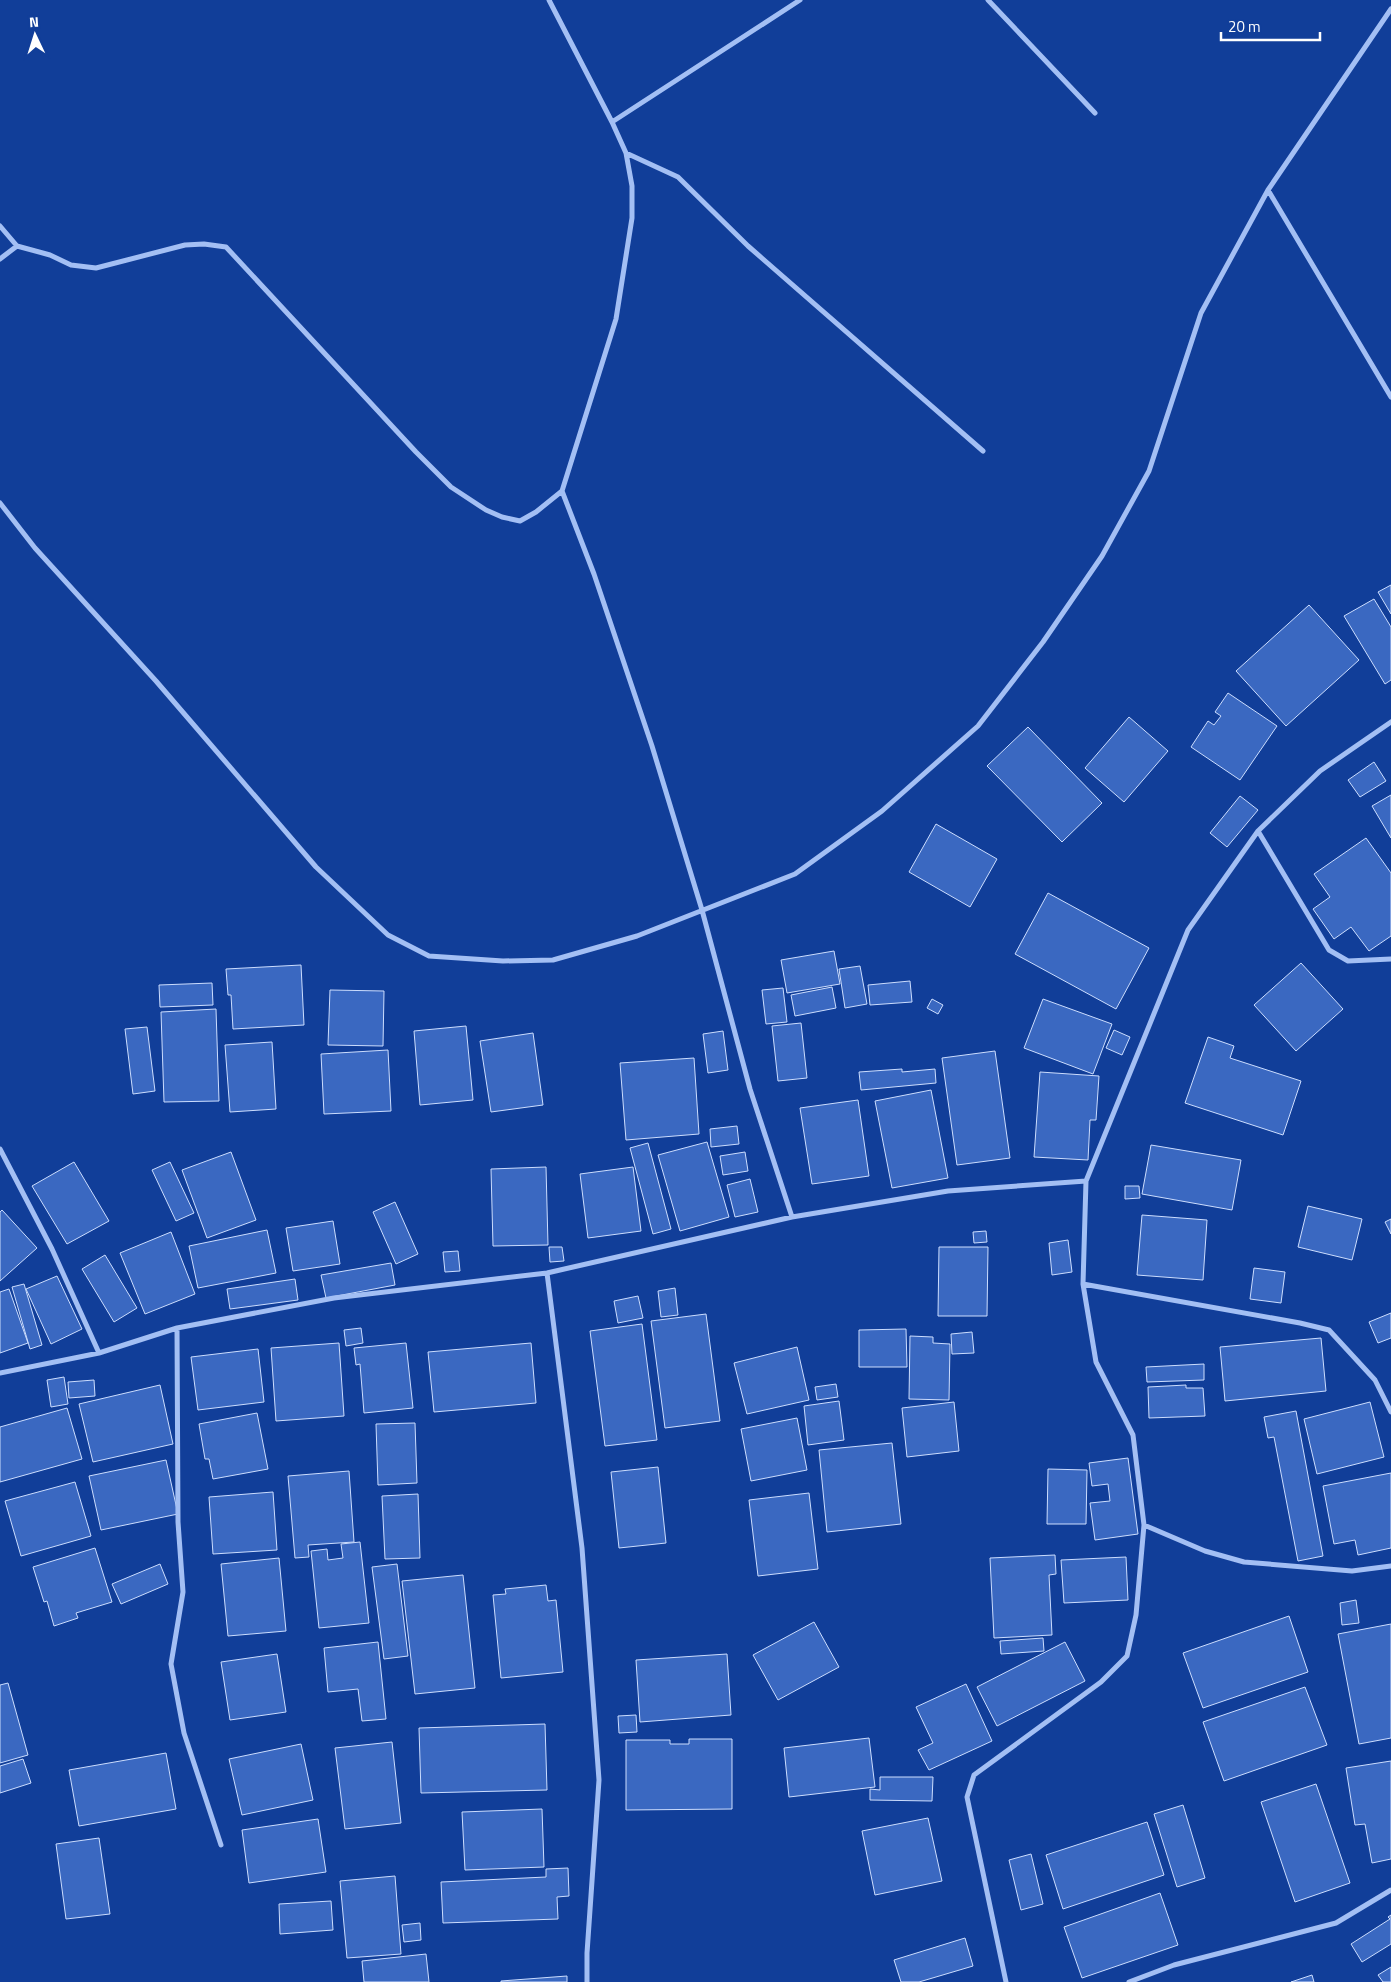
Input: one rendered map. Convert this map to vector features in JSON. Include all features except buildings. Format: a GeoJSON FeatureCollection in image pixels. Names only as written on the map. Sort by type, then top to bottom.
{"type":"FeatureCollection","features":[{"type":"Feature","properties":{"kind":"street"},"geometry":{"type":"LineString","coordinates":[[0,226],[17,246],[50,255],[71,265],[96,268],[185,245],[204,244],[226,247],[416,452],[451,487],[486,510],[502,517],[520,521],[536,512],[562,491],[616,319],[632,218],[632,186],[626,154],[612,122],[549,0]]}},
{"type":"Feature","properties":{"kind":"street"},"geometry":{"type":"LineString","coordinates":[[612,122],[800,0]]}},
{"type":"Feature","properties":{"kind":"street"},"geometry":{"type":"LineString","coordinates":[[988,0],[1095,112]]}},
{"type":"Feature","properties":{"kind":"street"},"geometry":{"type":"LineString","coordinates":[[0,504],[35,548],[156,681],[316,866],[388,935],[429,956],[503,961],[553,960],[637,936],[795,874],[882,811],[978,726],[1043,642],[1102,556],[1149,471],[1201,313],[1268,190],[1391,9]]}},
{"type":"Feature","properties":{"kind":"street"},"geometry":{"type":"LineString","coordinates":[[626,154],[678,177],[748,246],[983,451]]}},
{"type":"Feature","properties":{"kind":"street"},"geometry":{"type":"LineString","coordinates":[[1268,190],[1391,397]]}},
{"type":"Feature","properties":{"kind":"street"},"geometry":{"type":"LineString","coordinates":[[0,259],[17,246]]}},
{"type":"Feature","properties":{"kind":"street"},"geometry":{"type":"LineString","coordinates":[[562,491],[594,574],[652,746],[702,910],[750,1089],[792,1217]]}},
{"type":"Feature","properties":{"kind":"street"},"geometry":{"type":"LineString","coordinates":[[1006,1982],[967,1797],[974,1775],[1101,1682],[1127,1656],[1136,1615],[1144,1525],[1133,1435],[1096,1362],[1083,1284],[1086,1181],[1188,930],[1258,831],[1320,771],[1391,722]]}},
{"type":"Feature","properties":{"kind":"street"},"geometry":{"type":"LineString","coordinates":[[1258,831],[1329,950],[1348,961],[1391,959]]}},
{"type":"Feature","properties":{"kind":"street"},"geometry":{"type":"LineString","coordinates":[[0,1150],[52,1249],[99,1354]]}},
{"type":"Feature","properties":{"kind":"street"},"geometry":{"type":"LineString","coordinates":[[0,1373],[99,1354],[177,1328],[334,1298],[546,1273],[792,1217],[948,1190],[1086,1181]]}},
{"type":"Feature","properties":{"kind":"street"},"geometry":{"type":"LineString","coordinates":[[546,1273],[582,1548],[599,1780],[587,1953],[587,1982]]}},
{"type":"Feature","properties":{"kind":"street"},"geometry":{"type":"LineString","coordinates":[[1083,1284],[1300,1323],[1329,1330],[1375,1380],[1391,1412]]}},
{"type":"Feature","properties":{"kind":"street"},"geometry":{"type":"LineString","coordinates":[[177,1328],[178,1522],[183,1592],[171,1664],[184,1733],[221,1844]]}},
{"type":"Feature","properties":{"kind":"street"},"geometry":{"type":"LineString","coordinates":[[1144,1525],[1205,1550],[1244,1562],[1352,1571],[1391,1566]]}},
{"type":"Feature","properties":{"kind":"street"},"geometry":{"type":"LineString","coordinates":[[1129,1982],[1174,1965],[1336,1923],[1391,1890]]}}]}
